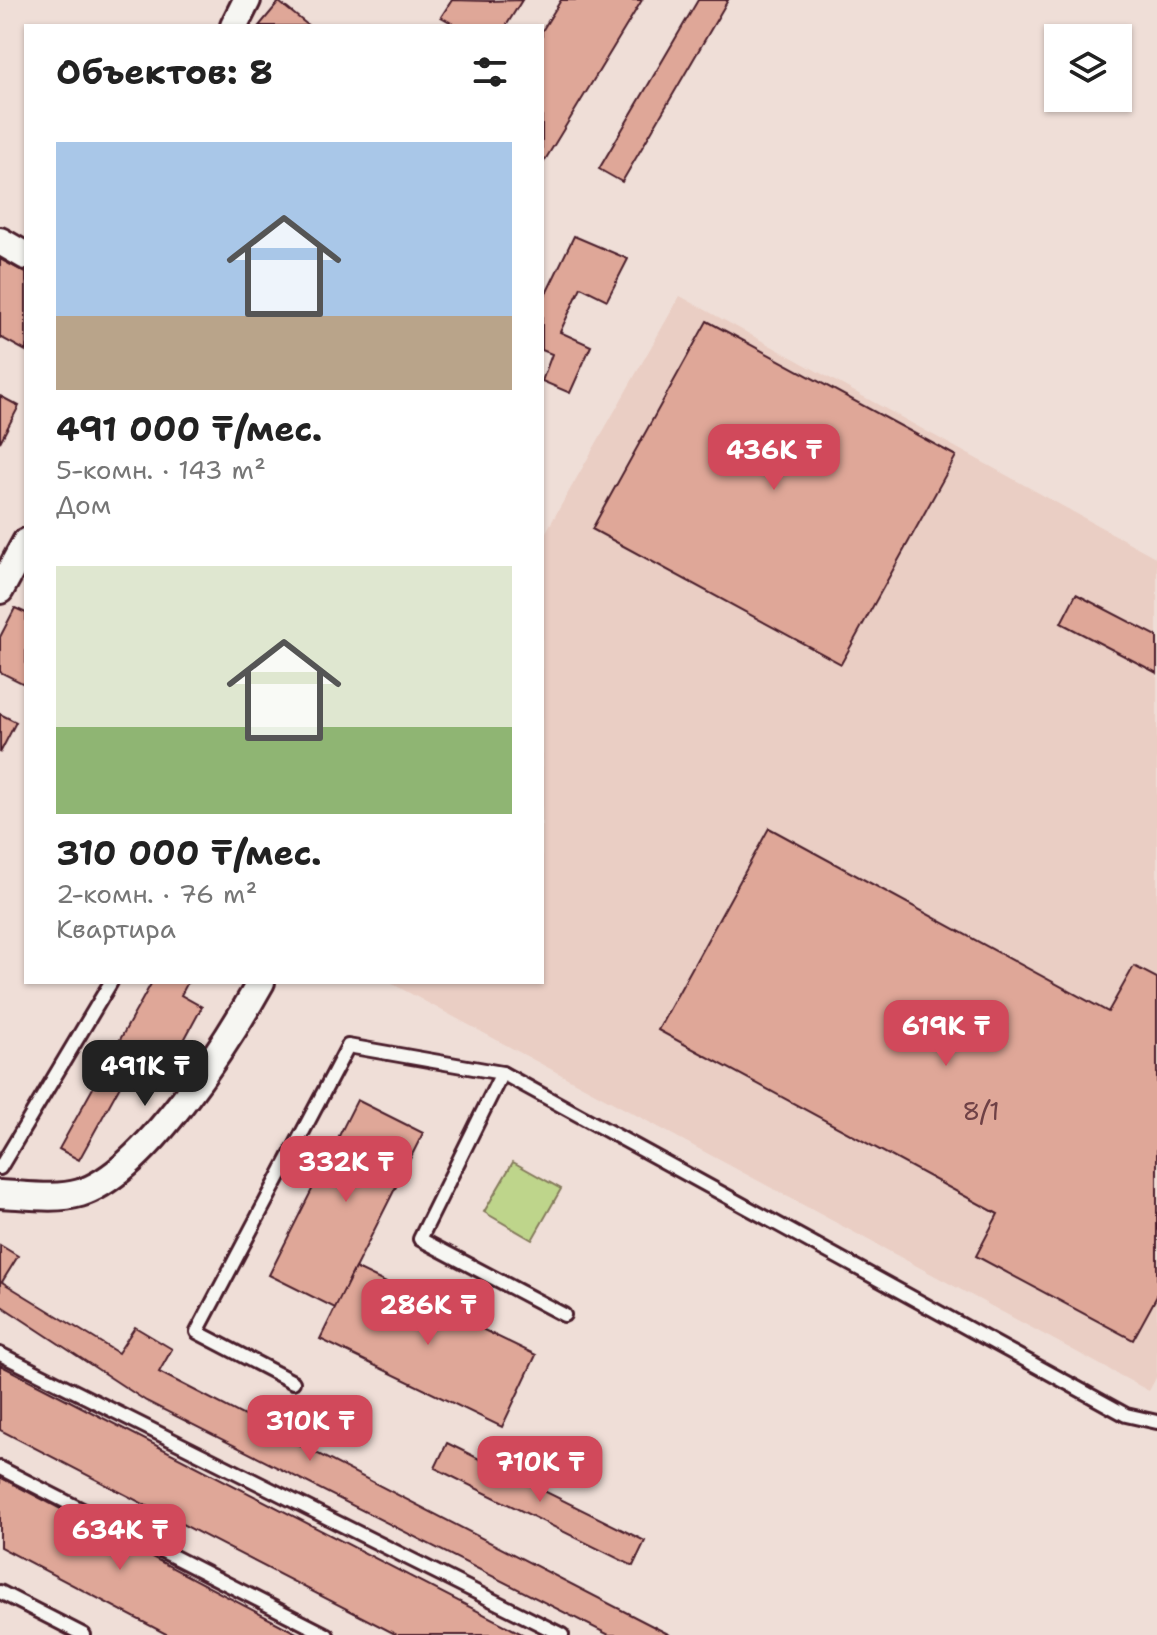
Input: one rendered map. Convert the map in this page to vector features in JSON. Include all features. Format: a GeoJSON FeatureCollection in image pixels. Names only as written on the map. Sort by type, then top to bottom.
{"type":"FeatureCollection","features":[{"type":"Feature","properties":{"kind":"street"},"geometry":{"type":"LineString","coordinates":[[235,24],[247,0]]}},
{"type":"Feature","properties":{"kind":"street"},"geometry":{"type":"LineString","coordinates":[[0,241],[24,255]]}},
{"type":"Feature","properties":{"kind":"street"},"geometry":{"type":"LineString","coordinates":[[0,590],[24,546]]}},
{"type":"Feature","properties":{"kind":"street"},"geometry":{"type":"LineString","coordinates":[[0,1194],[79,1193],[122,1168],[173,1114],[260,984]]}},
{"type":"Feature","properties":{"kind":"lane"},"geometry":{"type":"LineString","coordinates":[[0,1168],[110,984]]}},
{"type":"Feature","properties":{"kind":"lane"},"geometry":{"type":"LineString","coordinates":[[293,1382],[197,1332],[348,1046],[502,1073],[1126,1415],[1157,1422]]}},
{"type":"Feature","properties":{"kind":"lane"},"geometry":{"type":"LineString","coordinates":[[502,1073],[420,1239],[564,1315]]}},
{"type":"Feature","properties":{"kind":"lane"},"geometry":{"type":"LineString","coordinates":[[0,1354],[562,1635]]}},
{"type":"Feature","properties":{"kind":"lane"},"geometry":{"type":"LineString","coordinates":[[0,1468],[327,1635]]}},
{"type":"Feature","properties":{"kind":"lane"},"geometry":{"type":"LineString","coordinates":[[0,1592],[84,1635]]}},
{"type":"Feature","properties":{"kind":"shaded area"},"geometry":{"type":"Polygon","coordinates":[[[680,296],[1157,558],[1157,1376],[1149,1391],[393,984],[544,984],[544,535],[680,296]]]}},
{"type":"Feature","properties":{"kind":"green space"},"geometry":{"type":"Polygon","coordinates":[[[513,1162],[561,1189],[532,1240],[484,1212],[513,1162]]]}},
{"type":"Feature","properties":{"kind":"building"},"geometry":{"type":"Polygon","coordinates":[[[452,0],[522,0],[507,24],[453,24],[441,17],[452,0]]]}},
{"type":"Feature","properties":{"kind":"building"},"geometry":{"type":"Polygon","coordinates":[[[561,0],[642,0],[544,162],[544,28],[561,0]]]}},
{"type":"Feature","properties":{"kind":"building"},"geometry":{"type":"Polygon","coordinates":[[[698,0],[728,0],[622,182],[599,169],[698,0]]]}},
{"type":"Feature","properties":{"kind":"building"},"geometry":{"type":"Polygon","coordinates":[[[279,2],[306,24],[261,24],[279,2]]]}},
{"type":"Feature","properties":{"kind":"building"},"geometry":{"type":"Polygon","coordinates":[[[574,236],[628,259],[607,300],[581,287],[560,332],[591,346],[570,393],[544,382],[552,354],[544,351],[544,298],[574,236]]]}},
{"type":"Feature","properties":{"kind":"building"},"geometry":{"type":"Polygon","coordinates":[[[0,259],[24,272],[24,350],[0,337],[0,259]]]}},
{"type":"Feature","properties":{"kind":"building"},"geometry":{"type":"Polygon","coordinates":[[[707,321],[956,456],[841,664],[592,529],[707,321]]]}},
{"type":"Feature","properties":{"kind":"building"},"geometry":{"type":"Polygon","coordinates":[[[0,396],[19,406],[0,442],[0,396]]]}},
{"type":"Feature","properties":{"kind":"building"},"geometry":{"type":"Polygon","coordinates":[[[1076,594],[1157,636],[1157,673],[1061,623],[1076,594]]]}},
{"type":"Feature","properties":{"kind":"building"},"geometry":{"type":"Polygon","coordinates":[[[15,608],[24,612],[24,684],[0,672],[0,637],[15,608]]]}},
{"type":"Feature","properties":{"kind":"building"},"geometry":{"type":"Polygon","coordinates":[[[0,714],[16,722],[0,753],[0,714]]]}},
{"type":"Feature","properties":{"kind":"building"},"geometry":{"type":"Polygon","coordinates":[[[769,828],[1108,1012],[1134,966],[1157,978],[1157,1296],[1133,1340],[976,1256],[998,1214],[658,1030],[769,828]]]}},
{"type":"Feature","properties":{"kind":"building"},"geometry":{"type":"Polygon","coordinates":[[[151,984],[187,984],[181,995],[202,1007],[163,1079],[133,1062],[79,1160],[59,1149],[151,984]]]}},
{"type":"Feature","properties":{"kind":"building"},"geometry":{"type":"Polygon","coordinates":[[[357,1100],[423,1133],[335,1308],[269,1275],[357,1100]]]}},
{"type":"Feature","properties":{"kind":"building"},"geometry":{"type":"Polygon","coordinates":[[[0,1245],[18,1256],[2,1282],[118,1353],[135,1327],[172,1349],[159,1372],[670,1635],[609,1635],[146,1401],[0,1305],[0,1245]]]}},
{"type":"Feature","properties":{"kind":"building"},"geometry":{"type":"Polygon","coordinates":[[[355,1268],[536,1355],[502,1427],[320,1339],[355,1268]]]}},
{"type":"Feature","properties":{"kind":"building"},"geometry":{"type":"Polygon","coordinates":[[[0,1365],[524,1635],[397,1635],[0,1430],[0,1365]]]}},
{"type":"Feature","properties":{"kind":"building"},"geometry":{"type":"Polygon","coordinates":[[[447,1443],[645,1541],[633,1566],[435,1468],[447,1443]]]}},
{"type":"Feature","properties":{"kind":"building"},"geometry":{"type":"Polygon","coordinates":[[[0,1477],[300,1635],[168,1635],[0,1547],[0,1477]]]}}]}
